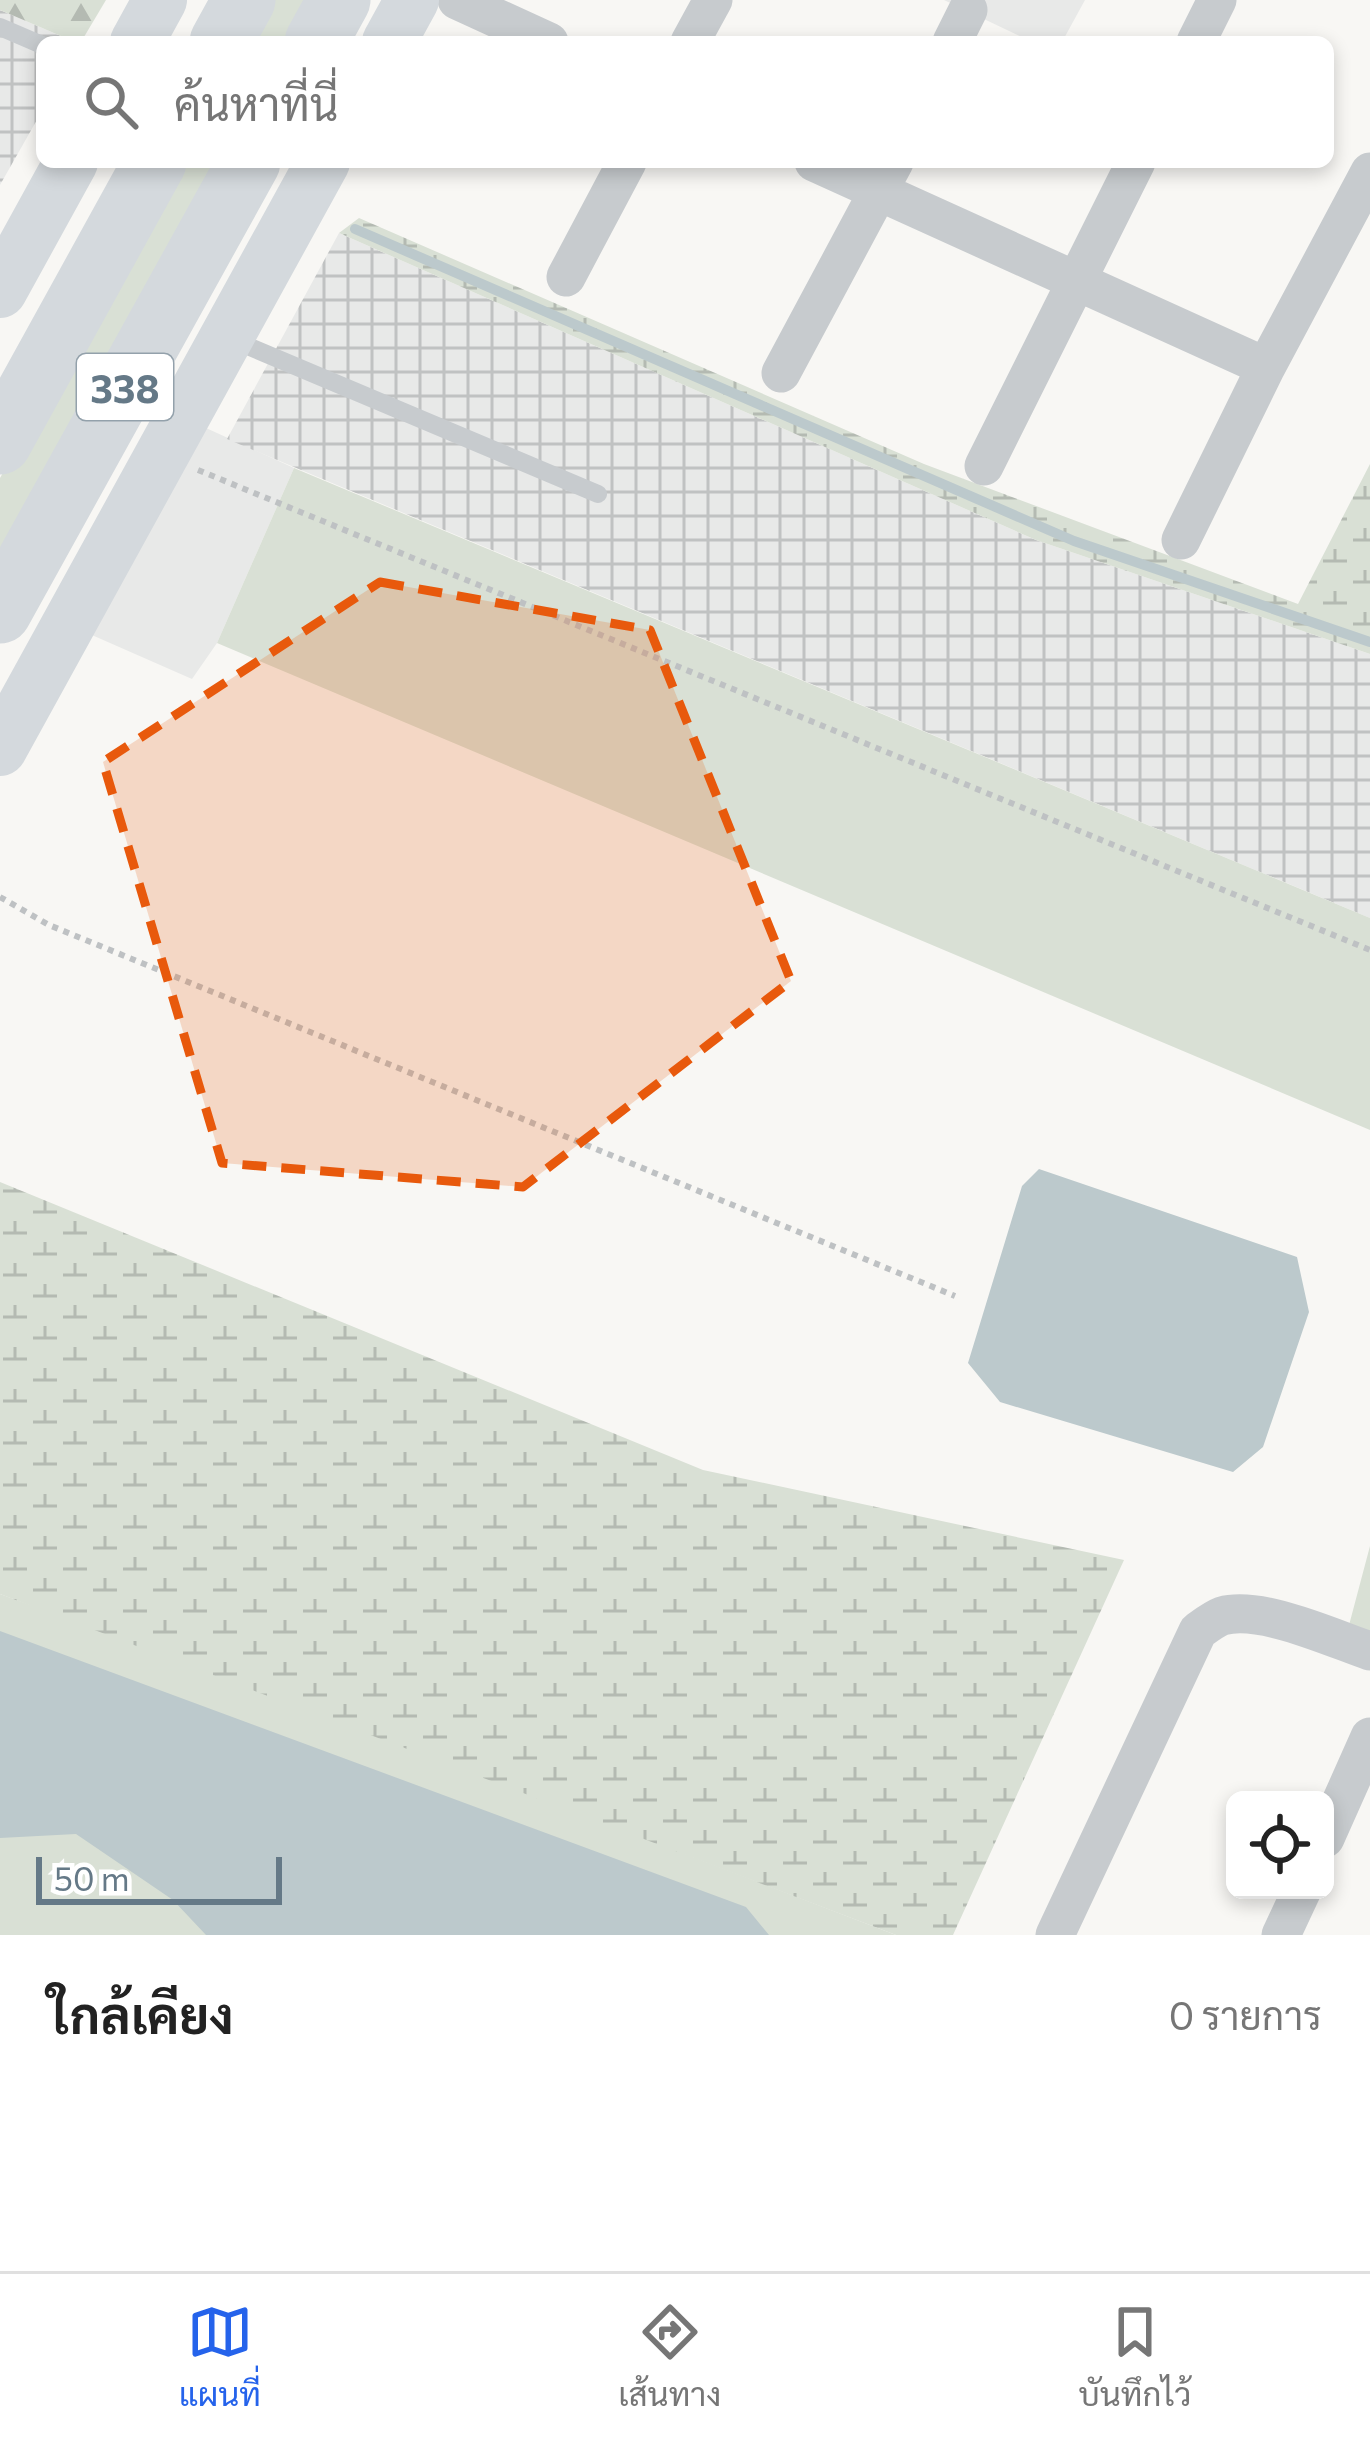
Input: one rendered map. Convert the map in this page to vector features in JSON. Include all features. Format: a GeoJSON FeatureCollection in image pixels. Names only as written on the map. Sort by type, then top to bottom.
{"type":"FeatureCollection","features":[{"type":"Feature","properties":{"kind":"highway"},"geometry":{"type":"LineString","coordinates":[[224,36],[244,0]]}},
{"type":"Feature","properties":{"kind":"highway"},"geometry":{"type":"LineString","coordinates":[[319,36],[339,0]]}},
{"type":"Feature","properties":{"kind":"highway","name":"338"},"geometry":{"type":"LineString","coordinates":[[0,443],[152,168]]}},
{"type":"Feature","properties":{"kind":"highway","name":"338"},"geometry":{"type":"LineString","coordinates":[[0,612],[246,168]]}},
{"type":"Feature","properties":{"kind":"main road"},"geometry":{"type":"LineString","coordinates":[[140,36],[160,0]]}},
{"type":"Feature","properties":{"kind":"main road"},"geometry":{"type":"LineString","coordinates":[[392,36],[412,0]]}},
{"type":"Feature","properties":{"kind":"main road"},"geometry":{"type":"LineString","coordinates":[[0,291],[68,168]]}},
{"type":"Feature","properties":{"kind":"main road","name":"338"},"geometry":{"type":"LineString","coordinates":[[0,749],[320,168]]}},
{"type":"Feature","properties":{"kind":"street"},"geometry":{"type":"LineString","coordinates":[[457,0],[536,36]]}},
{"type":"Feature","properties":{"kind":"street"},"geometry":{"type":"LineString","coordinates":[[693,36],[712,0]]}},
{"type":"Feature","properties":{"kind":"street"},"geometry":{"type":"LineString","coordinates":[[1199,36],[1217,0]]}},
{"type":"Feature","properties":{"kind":"street"},"geometry":{"type":"LineString","coordinates":[[566,277],[624,168]]}},
{"type":"Feature","properties":{"kind":"street"},"geometry":{"type":"LineString","coordinates":[[843,168],[886,177],[1076,281],[1265,367]]}},
{"type":"Feature","properties":{"kind":"street"},"geometry":{"type":"LineString","coordinates":[[984,466],[1133,168]]}},
{"type":"Feature","properties":{"kind":"street"},"geometry":{"type":"LineString","coordinates":[[1181,539],[1265,367],[1370,172]]}},
{"type":"Feature","properties":{"kind":"street"},"geometry":{"type":"LineString","coordinates":[[781,373],[886,177]]}},
{"type":"Feature","properties":{"kind":"street"},"geometry":{"type":"LineString","coordinates":[[1054,1935],[1198,1631],[1220,1616],[1242,1614],[1266,1617],[1370,1651]]}},
{"type":"Feature","properties":{"kind":"street"},"geometry":{"type":"LineString","coordinates":[[1334,1818],[1370,1738]]}},
{"type":"Feature","properties":{"kind":"street"},"geometry":{"type":"LineString","coordinates":[[1281,1935],[1298,1899]]}},
{"type":"Feature","properties":{"kind":"lane"},"geometry":{"type":"LineString","coordinates":[[0,27],[36,42]]}},
{"type":"Feature","properties":{"kind":"lane"},"geometry":{"type":"LineString","coordinates":[[227,337],[598,494]]}},
{"type":"Feature","properties":{"kind":"path"},"geometry":{"type":"LineString","coordinates":[[162,455],[1370,950]]}},
{"type":"Feature","properties":{"kind":"path"},"geometry":{"type":"LineString","coordinates":[[0,897],[49,925],[955,1296]]}},
{"type":"Feature","properties":{"kind":"highlighted area"},"geometry":{"type":"Polygon","coordinates":[[[380,582],[650,630],[791,981],[523,1187],[222,1163],[103,762],[380,582]]]}},
{"type":"Feature","properties":{"kind":"shaded area"},"geometry":{"type":"Polygon","coordinates":[[[944,0],[1085,0],[1065,36],[1019,36],[944,0]]]}},
{"type":"Feature","properties":{"kind":"shaded area"},"geometry":{"type":"Polygon","coordinates":[[[0,10],[61,36],[36,36],[36,122],[0,185],[0,10]]]}},
{"type":"Feature","properties":{"kind":"shaded area"},"geometry":{"type":"Polygon","coordinates":[[[339,233],[1036,540],[1370,654],[1370,918],[227,439],[339,233]]]}},
{"type":"Feature","properties":{"kind":"shaded area"},"geometry":{"type":"Polygon","coordinates":[[[195,423],[294,468],[217,643],[192,679],[85,632],[195,423]]]}},
{"type":"Feature","properties":{"kind":"shaded area"},"geometry":{"type":"Polygon","coordinates":[[[1039,1169],[1297,1257],[1309,1312],[1263,1447],[1233,1472],[1000,1402],[968,1363],[1022,1186],[1039,1169]]]}},
{"type":"Feature","properties":{"kind":"shaded area"},"geometry":{"type":"Polygon","coordinates":[[[0,1631],[746,1907],[769,1935],[206,1935],[173,1900],[76,1834],[0,1838],[0,1631]]]}},
{"type":"Feature","properties":{"kind":"green space"},"geometry":{"type":"Polygon","coordinates":[[[0,0],[106,0],[85,36],[61,36],[0,10],[0,0]]]}},
{"type":"Feature","properties":{"kind":"green space"},"geometry":{"type":"Polygon","coordinates":[[[266,0],[309,0],[289,36],[245,36],[266,0]]]}},
{"type":"Feature","properties":{"kind":"green space"},"geometry":{"type":"Polygon","coordinates":[[[173,168],[217,168],[0,559],[0,478],[173,168]]]}},
{"type":"Feature","properties":{"kind":"green space"},"geometry":{"type":"Polygon","coordinates":[[[359,218],[924,464],[1298,604],[1370,464],[1370,654],[1036,540],[339,233],[359,218]]]}},
{"type":"Feature","properties":{"kind":"green space"},"geometry":{"type":"Polygon","coordinates":[[[294,468],[1370,918],[1370,1130],[217,643],[294,468]]]}},
{"type":"Feature","properties":{"kind":"green space"},"geometry":{"type":"Polygon","coordinates":[[[0,1182],[703,1470],[1124,1560],[953,1935],[896,1935],[0,1594],[0,1182]]]}},
{"type":"Feature","properties":{"kind":"green space"},"geometry":{"type":"Polygon","coordinates":[[[1370,1546],[1370,1636],[1348,1629],[1370,1546]]]}},
{"type":"Feature","properties":{"kind":"green space"},"geometry":{"type":"Polygon","coordinates":[[[0,1594],[109,1633],[896,1935],[0,1935],[0,1594]]]}},
{"type":"Feature","properties":{"kind":"waterway"},"geometry":{"type":"LineString","coordinates":[[355,229],[1074,541],[1370,642]]}}]}
